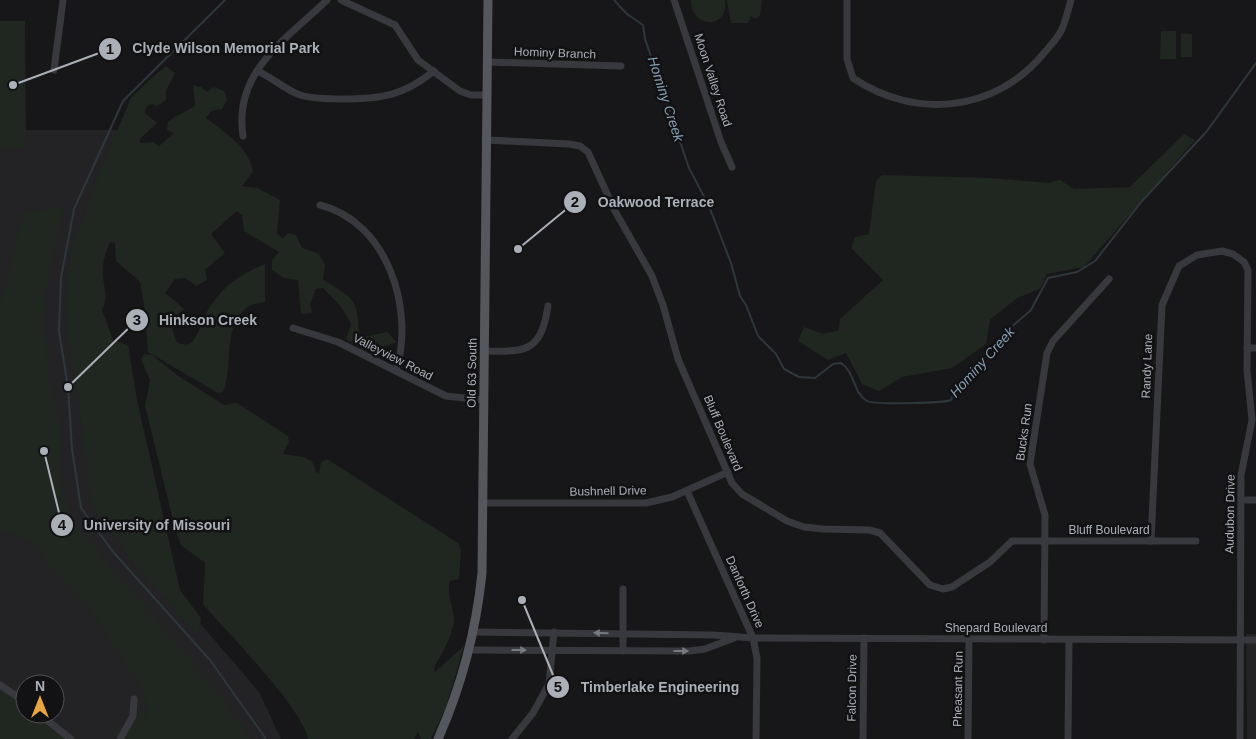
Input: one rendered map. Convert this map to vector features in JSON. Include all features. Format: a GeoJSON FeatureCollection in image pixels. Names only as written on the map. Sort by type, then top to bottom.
{"type":"FeatureCollection","features":[{"type":"Feature","properties":{"kind":"main road","name":"Old 63 South"},"geometry":{"type":"LineString","coordinates":[[438,739],[450,712],[470,650],[482,573],[486,351],[488,0]]}},
{"type":"Feature","properties":{"kind":"street"},"geometry":{"type":"LineString","coordinates":[[54,70],[63,0]]}},
{"type":"Feature","properties":{"kind":"street"},"geometry":{"type":"LineString","coordinates":[[243,136],[241,120],[247,94],[257,70],[276,46],[327,0]]}},
{"type":"Feature","properties":{"kind":"street"},"geometry":{"type":"LineString","coordinates":[[341,0],[395,25],[418,60],[465,93],[486,95]]}},
{"type":"Feature","properties":{"kind":"street","name":"Moon Valley Road"},"geometry":{"type":"LineString","coordinates":[[674,0],[721,142],[732,167]]}},
{"type":"Feature","properties":{"kind":"street"},"geometry":{"type":"LineString","coordinates":[[846,0],[847,60],[853,78],[895,99],[910,103],[963,103],[977,99],[1016,81],[1030,69],[1061,31],[1071,0]]}},
{"type":"Feature","properties":{"kind":"street","name":"Hominy Branch"},"geometry":{"type":"LineString","coordinates":[[488,62],[621,66]]}},
{"type":"Feature","properties":{"kind":"street"},"geometry":{"type":"LineString","coordinates":[[257,70],[301,95],[321,99],[381,98],[406,90],[434,71]]}},
{"type":"Feature","properties":{"kind":"street","name":"Bluff Boulevard"},"geometry":{"type":"LineString","coordinates":[[486,140],[569,144],[580,146],[590,154],[615,211],[652,276],[663,305],[678,359],[728,472],[739,492],[788,521],[804,526],[869,530],[880,533],[925,580],[938,589],[949,588],[957,584],[990,562],[1009,542],[1196,541]]}},
{"type":"Feature","properties":{"kind":"street"},"geometry":{"type":"LineString","coordinates":[[320,205],[337,210],[361,227],[389,266],[395,283],[403,340],[396,371]]}},
{"type":"Feature","properties":{"kind":"street","name":"Randy Lane"},"geometry":{"type":"LineString","coordinates":[[1151,541],[1162,305],[1173,275],[1186,260],[1210,252],[1222,251],[1233,254],[1244,262]]}},
{"type":"Feature","properties":{"kind":"street","name":"Audubon Drive"},"geometry":{"type":"LineString","coordinates":[[1240,739],[1240,500],[1241,475],[1252,420],[1246,370],[1250,277],[1244,262]]}},
{"type":"Feature","properties":{"kind":"street","name":"Bucks Run"},"geometry":{"type":"LineString","coordinates":[[1044,640],[1045,515],[1030,464],[1047,354],[1053,341],[1109,279]]}},
{"type":"Feature","properties":{"kind":"street"},"geometry":{"type":"LineString","coordinates":[[486,351],[518,352],[529,348],[540,332],[548,306]]}},
{"type":"Feature","properties":{"kind":"street","name":"Valleyview Road"},"geometry":{"type":"LineString","coordinates":[[293,328],[338,342],[446,396],[484,400]]}},
{"type":"Feature","properties":{"kind":"street"},"geometry":{"type":"LineString","coordinates":[[1247,348],[1256,348]]}},
{"type":"Feature","properties":{"kind":"street","name":"Bushnell Drive"},"geometry":{"type":"LineString","coordinates":[[482,503],[640,504],[658,501],[687,491],[728,472]]}},
{"type":"Feature","properties":{"kind":"street","name":"Danforth Drive"},"geometry":{"type":"LineString","coordinates":[[687,491],[753,638],[756,658],[756,739]]}},
{"type":"Feature","properties":{"kind":"street"},"geometry":{"type":"LineString","coordinates":[[1240,500],[1256,500]]}},
{"type":"Feature","properties":{"kind":"street"},"geometry":{"type":"LineString","coordinates":[[623,589],[623,651]]}},
{"type":"Feature","properties":{"kind":"street","name":"Shepard Boulevard"},"geometry":{"type":"LineString","coordinates":[[474,632],[623,633],[753,638],[1256,640]]}},
{"type":"Feature","properties":{"kind":"street"},"geometry":{"type":"LineString","coordinates":[[512,739],[533,712],[549,684],[554,650],[554,632]]}},
{"type":"Feature","properties":{"kind":"street","name":"Shepard Boulevard"},"geometry":{"type":"LineString","coordinates":[[470,650],[689,652],[705,649],[737,637]]}},
{"type":"Feature","properties":{"kind":"street","name":"Falcon Drive"},"geometry":{"type":"LineString","coordinates":[[863,739],[864,638]]}},
{"type":"Feature","properties":{"kind":"street","name":"Pheasant Run"},"geometry":{"type":"LineString","coordinates":[[968,739],[969,639]]}},
{"type":"Feature","properties":{"kind":"street"},"geometry":{"type":"LineString","coordinates":[[1068,739],[1069,640]]}},
{"type":"Feature","properties":{"kind":"street"},"geometry":{"type":"LineString","coordinates":[[0,685],[15,695]]}},
{"type":"Feature","properties":{"kind":"street"},"geometry":{"type":"LineString","coordinates":[[120,739],[133,716],[134,699]]}},
{"type":"Feature","properties":{"kind":"street"},"geometry":{"type":"LineString","coordinates":[[52,724],[71,739]]}},
{"type":"Feature","properties":{"kind":"shaded area"},"geometry":{"type":"Polygon","coordinates":[[[691,0],[725,0],[725,10],[716,21],[702,20],[696,16],[692,9],[691,0]]]}},
{"type":"Feature","properties":{"kind":"shaded area"},"geometry":{"type":"Polygon","coordinates":[[[727,0],[762,0],[760,15],[756,19],[751,16],[748,23],[731,23],[727,0]]]}},
{"type":"Feature","properties":{"kind":"shaded area"},"geometry":{"type":"Polygon","coordinates":[[[0,21],[25,21],[26,148],[0,148],[0,21]]]}},
{"type":"Feature","properties":{"kind":"shaded area"},"geometry":{"type":"Polygon","coordinates":[[[1161,31],[1176,31],[1176,59],[1160,59],[1161,31]]]}},
{"type":"Feature","properties":{"kind":"shaded area"},"geometry":{"type":"Polygon","coordinates":[[[1181,33],[1192,34],[1192,57],[1181,57],[1181,33]]]}},
{"type":"Feature","properties":{"kind":"shaded area"},"geometry":{"type":"Polygon","coordinates":[[[166,66],[175,73],[166,91],[166,100],[157,106],[152,104],[146,107],[145,113],[157,123],[139,140],[141,143],[153,142],[159,146],[174,133],[167,130],[168,122],[195,105],[193,85],[201,87],[207,92],[213,87],[224,91],[227,100],[222,109],[211,111],[206,118],[235,141],[247,155],[253,172],[242,186],[257,188],[280,200],[277,234],[283,238],[288,233],[296,235],[302,248],[319,254],[325,265],[323,280],[349,297],[356,308],[359,338],[387,332],[397,342],[366,352],[346,339],[351,324],[342,308],[323,288],[316,289],[310,304],[312,313],[301,314],[298,280],[284,278],[272,270],[272,260],[279,252],[244,231],[242,215],[237,211],[211,234],[225,253],[205,270],[207,280],[196,286],[185,278],[175,279],[165,293],[184,309],[172,324],[177,343],[189,344],[196,337],[204,317],[222,291],[245,273],[265,264],[265,302],[246,308],[239,316],[231,337],[226,382],[223,392],[218,393],[148,352],[145,310],[140,282],[116,261],[115,243],[110,242],[103,263],[106,297],[102,310],[113,340],[128,345],[137,400],[180,590],[201,618],[198,636],[136,566],[91,504],[78,391],[69,345],[67,301],[70,253],[103,164],[131,98],[166,66]]]}},
{"type":"Feature","properties":{"kind":"shaded area"},"geometry":{"type":"Polygon","coordinates":[[[0,130],[131,130],[95,256],[95,500],[259,692],[281,739],[0,739],[0,130]]]}},
{"type":"Feature","properties":{"kind":"shaded area"},"geometry":{"type":"Polygon","coordinates":[[[1184,134],[1195,140],[1084,267],[1047,274],[1040,289],[1017,298],[990,320],[986,344],[952,368],[902,377],[879,391],[862,384],[846,353],[828,360],[798,341],[804,327],[823,334],[839,330],[840,319],[883,280],[851,248],[855,237],[869,234],[876,181],[882,175],[991,178],[1049,183],[1060,180],[1074,189],[1130,187],[1184,134]]]}},
{"type":"Feature","properties":{"kind":"shaded area"},"geometry":{"type":"Polygon","coordinates":[[[63,208],[44,299],[48,376],[60,424],[62,491],[76,526],[206,678],[251,739],[123,739],[142,709],[145,718],[149,712],[142,690],[94,614],[28,539],[0,530],[0,306],[24,211],[63,208]]]}},
{"type":"Feature","properties":{"kind":"shaded area"},"geometry":{"type":"Polygon","coordinates":[[[144,354],[152,355],[177,375],[224,405],[237,403],[288,436],[289,442],[283,454],[303,457],[312,461],[316,472],[319,473],[321,462],[327,459],[458,543],[461,550],[459,579],[450,581],[449,587],[454,615],[453,626],[434,668],[435,672],[464,646],[446,707],[431,739],[421,739],[418,732],[414,739],[308,739],[293,709],[279,690],[203,604],[205,563],[181,545],[176,532],[145,406],[150,380],[141,359],[144,354]]]}},
{"type":"Feature","properties":{"kind":"shaded area"},"geometry":{"type":"Polygon","coordinates":[[[1246,634],[1256,634],[1256,739],[1247,739],[1246,634]]]}},
{"type":"Feature","properties":{"kind":"shaded area"},"geometry":{"type":"Polygon","coordinates":[[[0,688],[15,698],[15,724],[48,724],[66,739],[0,739],[0,688]]]}},
{"type":"Feature","properties":{"kind":"waterway"},"geometry":{"type":"LineString","coordinates":[[225,0],[123,101],[74,209],[61,278],[59,331],[68,387],[72,449],[81,508],[114,553],[210,660],[266,739]]}},
{"type":"Feature","properties":{"kind":"waterway","name":"Hominy Creek"},"geometry":{"type":"LineString","coordinates":[[614,0],[627,14],[643,25],[645,39],[689,168],[709,206],[731,263],[740,296],[746,305],[758,336],[776,354],[784,369],[799,377],[815,378],[833,364],[841,363],[846,367],[862,397],[867,401],[882,403],[951,400],[954,393],[974,371],[987,352],[1031,310],[1048,278],[1077,272],[1095,261],[1142,201],[1207,131],[1256,63]]}},
{"type":"Feature","properties":{"kind":"place","name":"Clyde Wilson Memorial Park"},"geometry":{"type":"Point","coordinates":[13,85]}},
{"type":"Feature","properties":{"kind":"place","name":"Oakwood Terrace"},"geometry":{"type":"Point","coordinates":[518,249]}},
{"type":"Feature","properties":{"kind":"place","name":"Hinkson Creek"},"geometry":{"type":"Point","coordinates":[68,387]}},
{"type":"Feature","properties":{"kind":"place","name":"University of Missouri"},"geometry":{"type":"Point","coordinates":[44,451]}},
{"type":"Feature","properties":{"kind":"place","name":"Timberlake Engineering"},"geometry":{"type":"Point","coordinates":[522,600]}}]}
